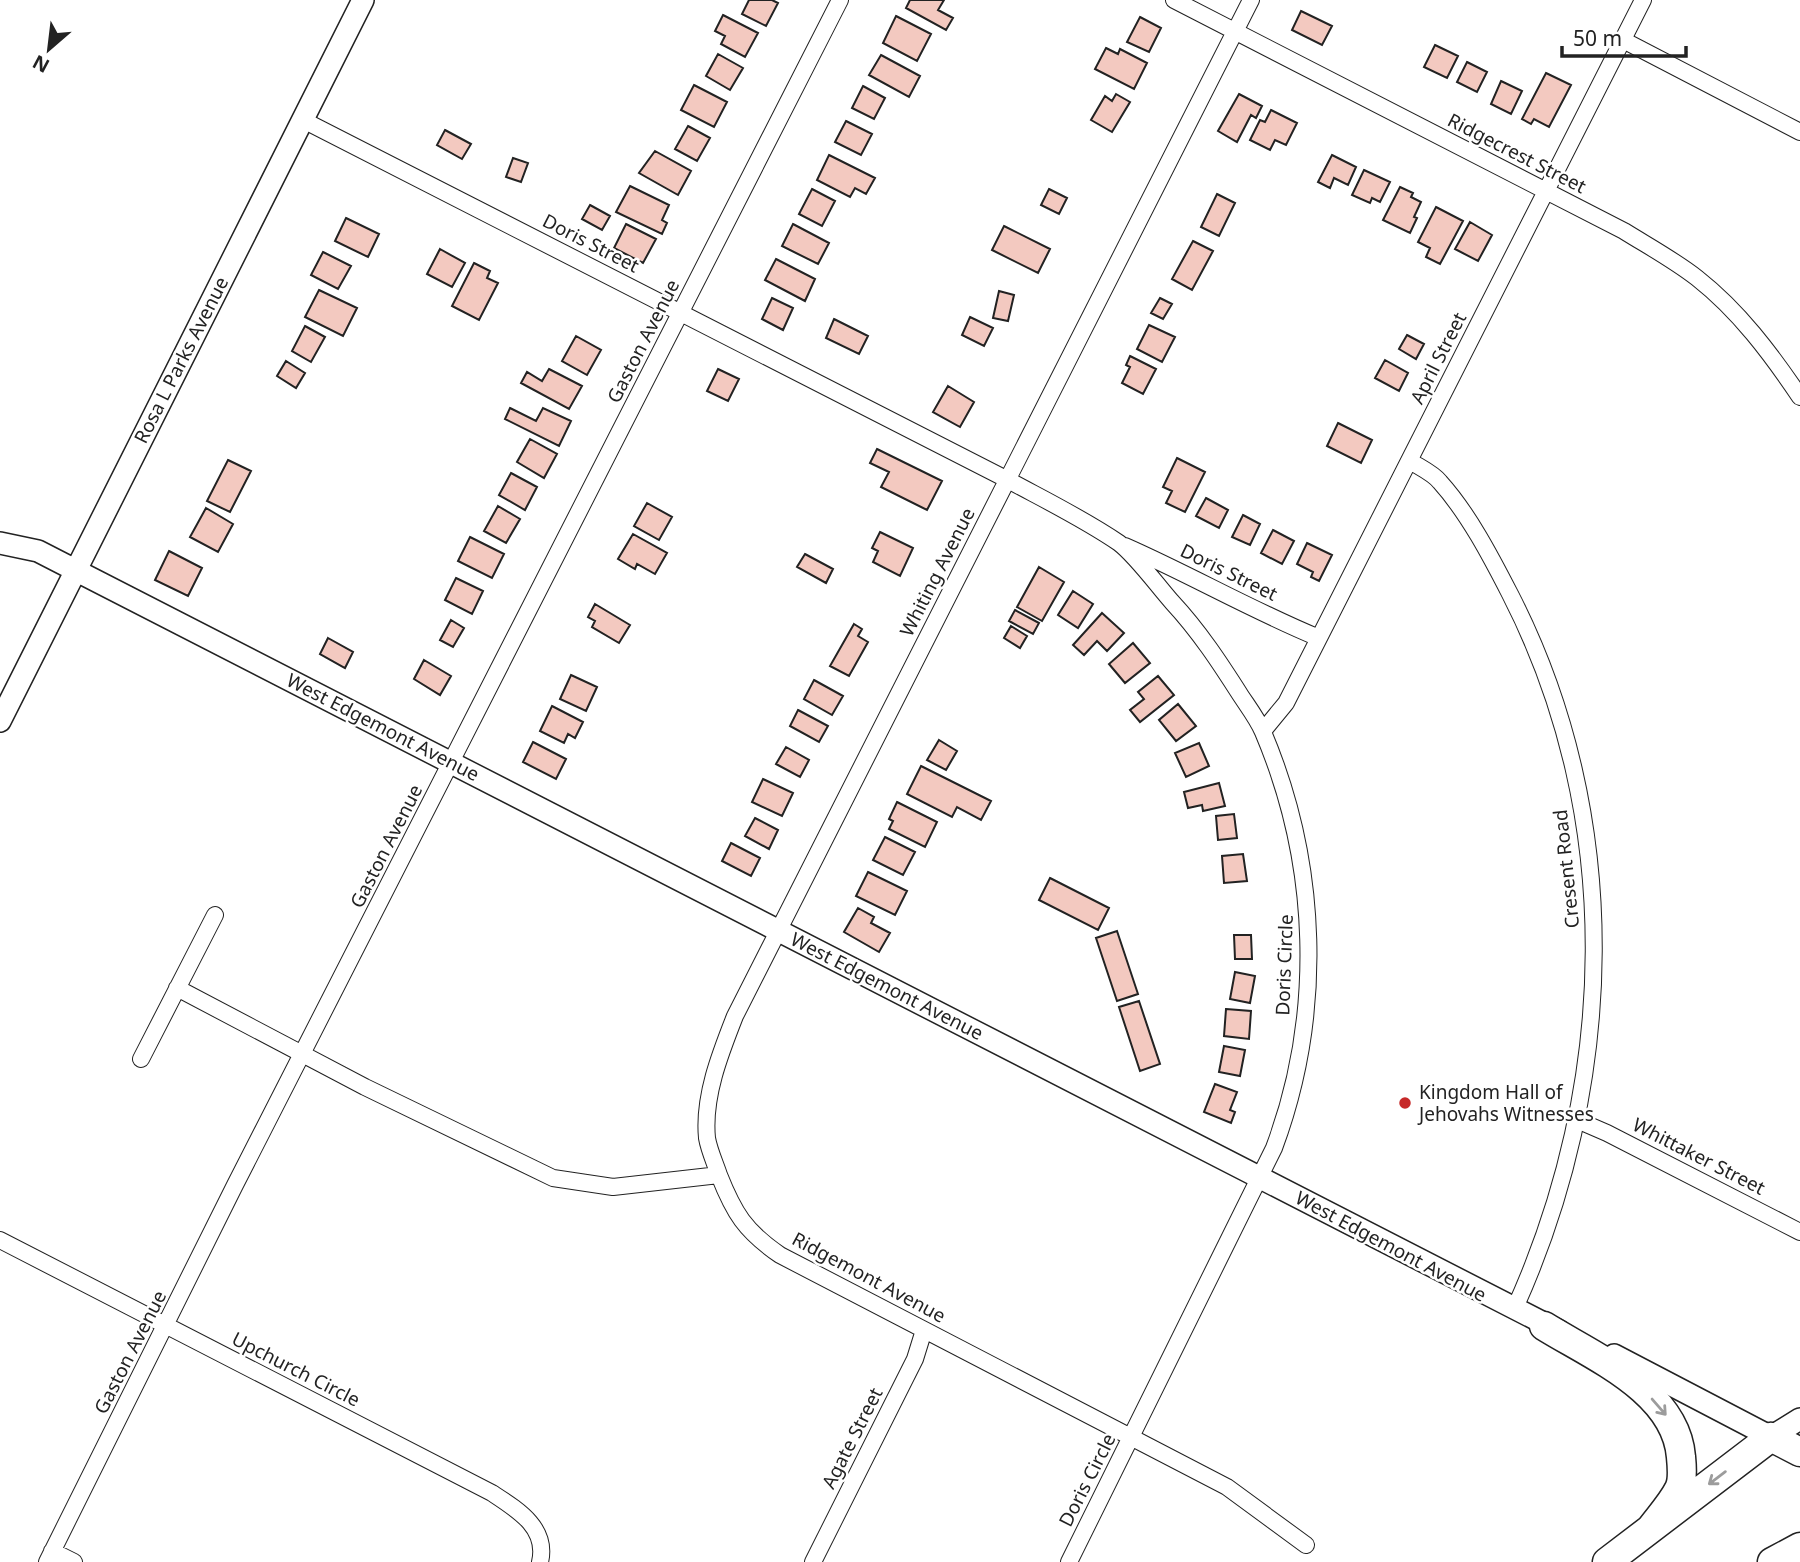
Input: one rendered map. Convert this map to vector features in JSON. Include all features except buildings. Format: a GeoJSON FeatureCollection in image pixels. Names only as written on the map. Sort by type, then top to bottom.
{"type":"FeatureCollection","features":[{"type":"Feature","properties":{"kind":"highway"},"geometry":{"type":"LineString","coordinates":[[1544,1325],[1637,1384],[1665,1411],[1681,1447],[1680,1487],[1651,1528]]}},
{"type":"Feature","properties":{"kind":"highway"},"geometry":{"type":"LineString","coordinates":[[1607,1562],[1772,1437],[1800,1452]]}},
{"type":"Feature","properties":{"kind":"highway"},"geometry":{"type":"LineString","coordinates":[[1772,1562],[1800,1547]]}},
{"type":"Feature","properties":{"kind":"street","name":"Rosa L Parks Avenue"},"geometry":{"type":"LineString","coordinates":[[0,721],[363,0]]}},
{"type":"Feature","properties":{"kind":"street","name":"Gaston Avenue"},"geometry":{"type":"LineString","coordinates":[[50,1557],[303,1053],[840,0]]}},
{"type":"Feature","properties":{"kind":"street","name":"Ridgecrest Street"},"geometry":{"type":"LineString","coordinates":[[1174,0],[1624,231],[1697,278],[1720,298],[1759,340],[1800,397]]}},
{"type":"Feature","properties":{"kind":"street","name":"Whiting Avenue"},"geometry":{"type":"LineString","coordinates":[[719,1175],[707,1140],[708,1108],[714,1077],[735,1016],[1251,0]]}},
{"type":"Feature","properties":{"kind":"street","name":"April Street"},"geometry":{"type":"LineString","coordinates":[[1263,731],[1286,703],[1320,638],[1643,0]]}},
{"type":"Feature","properties":{"kind":"street"},"geometry":{"type":"LineString","coordinates":[[1623,40],[1800,131]]}},
{"type":"Feature","properties":{"kind":"street","name":"Doris Street"},"geometry":{"type":"LineString","coordinates":[[303,120],[1008,480]]}},
{"type":"Feature","properties":{"kind":"street","name":"Cresent Road"},"geometry":{"type":"LineString","coordinates":[[1409,461],[1440,482],[1499,571],[1522,617],[1541,661],[1569,749],[1586,839],[1594,937],[1591,1032],[1570,1154],[1545,1236],[1514,1310]]}},
{"type":"Feature","properties":{"kind":"street","name":"Doris Circle"},"geometry":{"type":"LineString","coordinates":[[1008,480],[1121,544],[1203,639],[1263,731],[1287,802],[1306,896],[1309,957],[1303,1030],[1279,1134],[1069,1562]]}},
{"type":"Feature","properties":{"kind":"street","name":"West Edgemont Avenue"},"geometry":{"type":"LineString","coordinates":[[0,543],[37,551],[75,569],[1259,1176],[1514,1310],[1601,1348],[1772,1437]]}},
{"type":"Feature","properties":{"kind":"street","name":"Doris Street"},"geometry":{"type":"LineString","coordinates":[[1121,544],[1320,638]]}},
{"type":"Feature","properties":{"kind":"street"},"geometry":{"type":"LineString","coordinates":[[141,1059],[215,915]]}},
{"type":"Feature","properties":{"kind":"street"},"geometry":{"type":"LineString","coordinates":[[177,988],[365,1087],[554,1178],[613,1187],[719,1175]]}},
{"type":"Feature","properties":{"kind":"street","name":"Whittaker Street"},"geometry":{"type":"LineString","coordinates":[[1577,1120],[1608,1133],[1800,1232]]}},
{"type":"Feature","properties":{"kind":"street","name":"Ridgemont Avenue"},"geometry":{"type":"LineString","coordinates":[[719,1175],[731,1206],[748,1228],[796,1264],[1227,1488],[1306,1545]]}},
{"type":"Feature","properties":{"kind":"street","name":"Upchurch Circle"},"geometry":{"type":"LineString","coordinates":[[0,1240],[492,1493],[530,1521],[537,1530],[542,1543],[540,1562]]}},
{"type":"Feature","properties":{"kind":"street","name":"Agate Street"},"geometry":{"type":"LineString","coordinates":[[813,1562],[915,1359],[924,1330]]}},
{"type":"Feature","properties":{"kind":"street"},"geometry":{"type":"LineString","coordinates":[[1772,1437],[1800,1419]]}},
{"type":"Feature","properties":{"kind":"street"},"geometry":{"type":"LineString","coordinates":[[50,1557],[74,1562]]}},
{"type":"Feature","properties":{"kind":"place","name":"Kingdom Hall of Jehovahs Witnesses"},"geometry":{"type":"Point","coordinates":[1405,1103]}}]}
